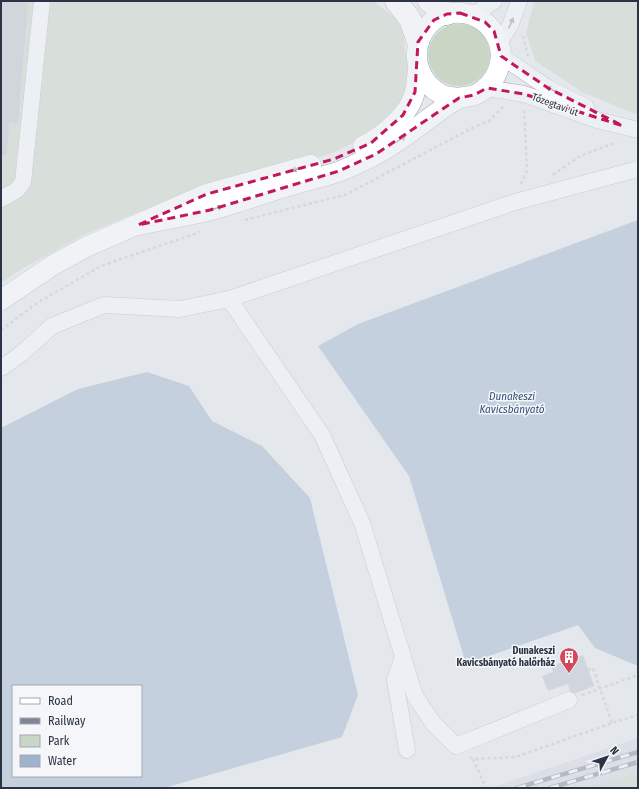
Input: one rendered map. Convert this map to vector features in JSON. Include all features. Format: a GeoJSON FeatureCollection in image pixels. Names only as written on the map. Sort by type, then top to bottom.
{"type":"FeatureCollection","features":[{"type":"Feature","properties":{"kind":"highway"},"geometry":{"type":"LineString","coordinates":[[396,1],[410,19],[418,42]]}},
{"type":"Feature","properties":{"kind":"highway"},"geometry":{"type":"LineString","coordinates":[[429,1],[447,14]]}},
{"type":"Feature","properties":{"kind":"main road"},"geometry":{"type":"LineString","coordinates":[[1,300],[53,265],[86,247],[207,194],[334,159],[371,143],[391,128],[403,116],[415,92],[418,69],[416,56],[418,42],[424,30],[434,20],[447,14],[460,13],[474,15],[485,22],[494,32],[500,50],[500,68],[487,88],[474,95],[459,98],[415,130],[376,154],[339,171],[210,210],[138,225]]}},
{"type":"Feature","properties":{"kind":"main road"},"geometry":{"type":"LineString","coordinates":[[418,69],[427,84],[442,94],[459,98]]}},
{"type":"Feature","properties":{"kind":"street"},"geometry":{"type":"LineString","coordinates":[[1,199],[17,190],[23,182],[42,1]]}},
{"type":"Feature","properties":{"kind":"street"},"geometry":{"type":"LineString","coordinates":[[474,15],[494,1]]}},
{"type":"Feature","properties":{"kind":"street"},"geometry":{"type":"LineString","coordinates":[[500,50],[519,1]]}},
{"type":"Feature","properties":{"kind":"street","name":"Tőzegtavi út"},"geometry":{"type":"LineString","coordinates":[[500,50],[548,88],[631,128]]}},
{"type":"Feature","properties":{"kind":"street","name":"Tőzegtavi út"},"geometry":{"type":"LineString","coordinates":[[487,88],[524,94],[597,120],[631,128]]}},
{"type":"Feature","properties":{"kind":"street"},"geometry":{"type":"LineString","coordinates":[[1,368],[21,354],[52,326],[104,305],[180,309],[229,300],[515,202],[638,169]]}},
{"type":"Feature","properties":{"kind":"street"},"geometry":{"type":"LineString","coordinates":[[229,300],[322,435],[362,522],[415,696],[433,723],[456,746],[569,700]]}},
{"type":"Feature","properties":{"kind":"street"},"geometry":{"type":"LineString","coordinates":[[403,657],[395,680],[407,750]]}},
{"type":"Feature","properties":{"kind":"path"},"geometry":{"type":"LineString","coordinates":[[547,179],[580,156],[618,142]]}},
{"type":"Feature","properties":{"kind":"path"},"geometry":{"type":"LineString","coordinates":[[588,670],[593,668],[612,723]]}},
{"type":"Feature","properties":{"kind":"path"},"geometry":{"type":"LineString","coordinates":[[600,688],[638,675]]}},
{"type":"Feature","properties":{"kind":"path"},"geometry":{"type":"LineString","coordinates":[[473,759],[516,757],[638,715]]}},
{"type":"Feature","properties":{"kind":"path"},"geometry":{"type":"LineString","coordinates":[[456,746],[473,759],[486,788]]}},
{"type":"Feature","properties":{"kind":"highlighted area"},"geometry":{"type":"Polygon","coordinates":[[[460,13],[485,22],[494,31],[501,56],[548,88],[623,126],[524,94],[487,88],[474,95],[459,98],[376,154],[339,171],[210,210],[138,225],[207,194],[334,159],[371,143],[403,115],[415,92],[418,42],[434,20],[447,14],[460,13]]]}},
{"type":"Feature","properties":{"kind":"shaded area"},"geometry":{"type":"Polygon","coordinates":[[[638,738],[638,773],[583,788],[490,788],[638,738]]]}},
{"type":"Feature","properties":{"kind":"green space"},"geometry":{"type":"Polygon","coordinates":[[[1,1],[374,1],[395,18],[404,33],[405,49],[411,80],[399,108],[361,139],[333,153],[207,188],[136,213],[83,235],[17,272],[1,283],[1,1]]]}},
{"type":"Feature","properties":{"kind":"green space"},"geometry":{"type":"Polygon","coordinates":[[[534,1],[638,1],[638,115],[582,92],[535,61],[526,33],[534,1]]]}},
{"type":"Feature","properties":{"kind":"green space"},"geometry":{"type":"Polygon","coordinates":[[[453,24],[465,24],[481,33],[488,43],[490,55],[488,67],[481,77],[465,86],[453,86],[442,81],[433,72],[428,61],[428,49],[433,38],[442,29],[453,24]]]}},
{"type":"Feature","properties":{"kind":"green space"},"geometry":{"type":"Polygon","coordinates":[[[638,773],[638,788],[583,788],[638,773]]]}},
{"type":"Feature","properties":{"kind":"water","name":"Dunakeszi Kavicsbányató"},"geometry":{"type":"Polygon","coordinates":[[[638,220],[638,666],[595,648],[578,625],[466,664],[409,476],[318,346],[358,324],[638,220]]]}},
{"type":"Feature","properties":{"kind":"water"},"geometry":{"type":"Polygon","coordinates":[[[147,372],[189,386],[212,421],[262,446],[310,498],[358,695],[342,737],[164,788],[1,788],[1,428],[78,389],[147,372]]]}},
{"type":"Feature","properties":{"kind":"building"},"geometry":{"type":"Polygon","coordinates":[[[1,1],[28,1],[18,124],[9,123],[7,155],[1,155],[1,1]]]}},
{"type":"Feature","properties":{"kind":"building","name":"Dunakeszi Kavicsbányató halőrház"},"geometry":{"type":"Polygon","coordinates":[[[583,655],[594,686],[571,695],[568,684],[548,691],[542,676],[553,672],[551,666],[583,655]]]}},
{"type":"Feature","properties":{"kind":"railway"},"geometry":{"type":"LineString","coordinates":[[517,788],[638,752]]}},
{"type":"Feature","properties":{"kind":"railway"},"geometry":{"type":"LineString","coordinates":[[550,788],[638,762]]}},
{"type":"Feature","properties":{"kind":"place","name":"Dunakeszi Kavicsbányató halőrház"},"geometry":{"type":"Point","coordinates":[569,674]}}]}
